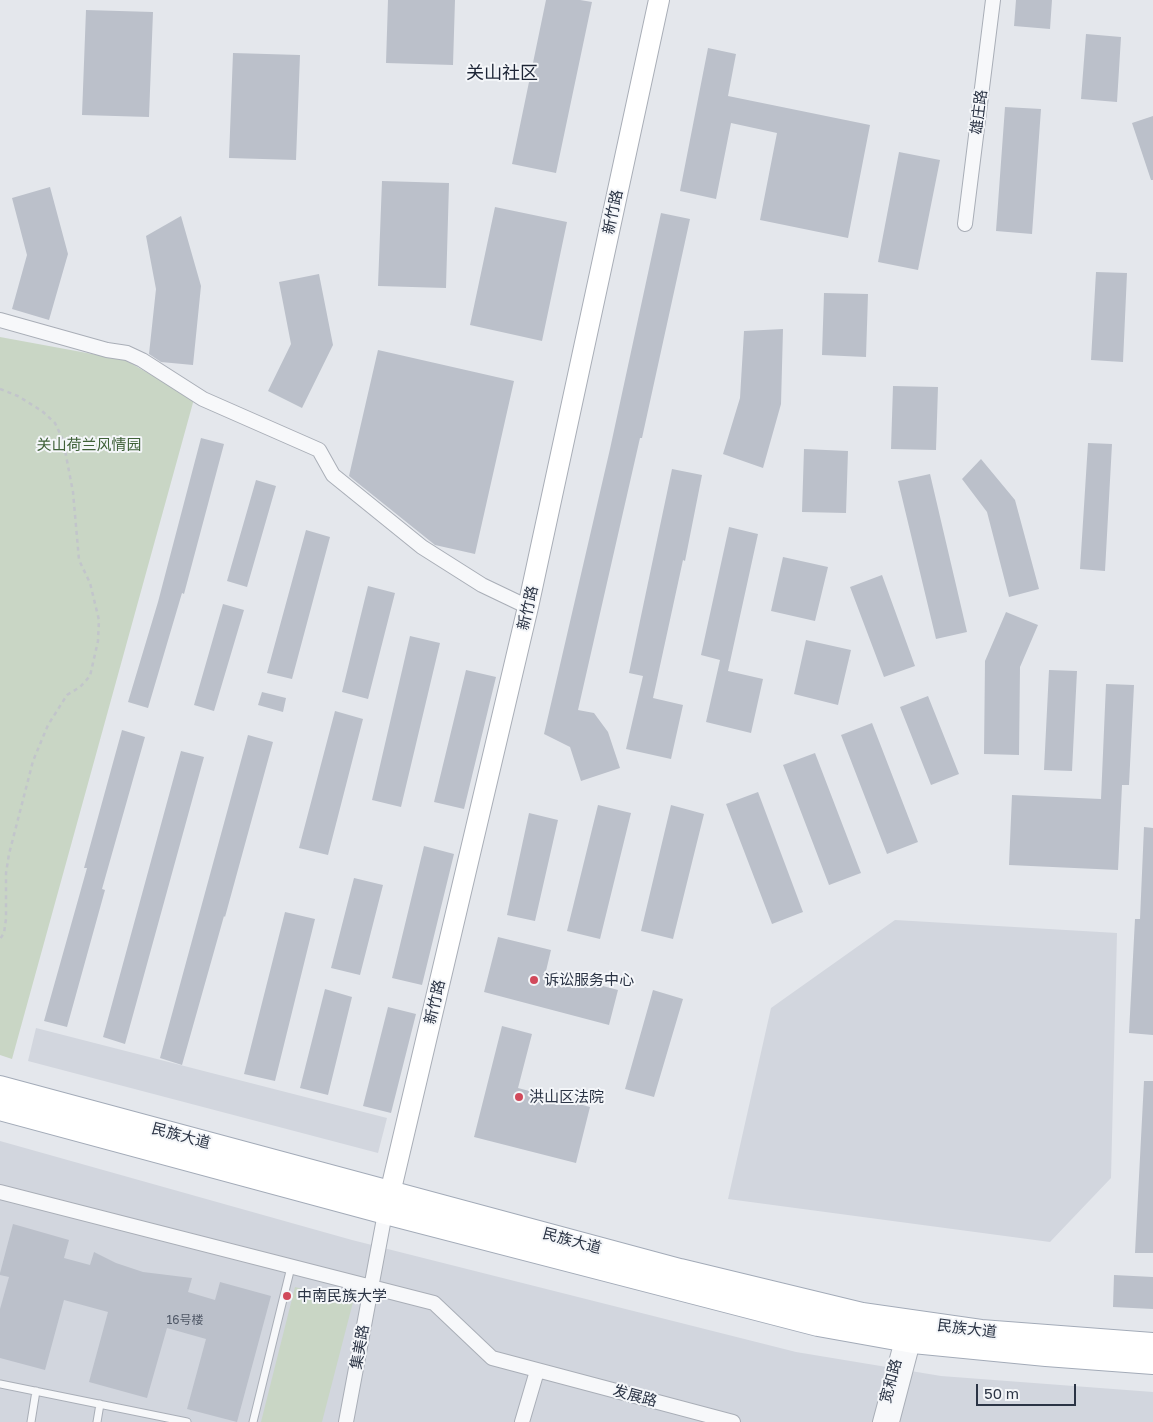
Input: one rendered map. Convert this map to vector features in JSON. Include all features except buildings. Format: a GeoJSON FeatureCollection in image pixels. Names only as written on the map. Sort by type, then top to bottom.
{"type":"FeatureCollection","features":[{"type":"Feature","properties":{"kind":"main road","name":"新竹路"},"geometry":{"type":"LineString","coordinates":[[387,1203],[528,607],[659,0]]}},
{"type":"Feature","properties":{"kind":"main road","name":"民族大道"},"geometry":{"type":"LineString","coordinates":[[0,1087],[387,1203],[799,1320],[907,1341],[1046,1355],[1153,1363]]}},
{"type":"Feature","properties":{"kind":"main road","name":"民族大道"},"geometry":{"type":"LineString","coordinates":[[0,1109],[387,1203],[862,1314],[981,1331],[1153,1344]]}},
{"type":"Feature","properties":{"kind":"street","name":"雄庄路"},"geometry":{"type":"LineString","coordinates":[[965,224],[993,0]]}},
{"type":"Feature","properties":{"kind":"street"},"geometry":{"type":"LineString","coordinates":[[0,320],[107,350],[127,353],[142,360],[203,399],[319,450],[333,475],[422,547],[482,585],[528,607]]}},
{"type":"Feature","properties":{"kind":"street","name":"发展路"},"geometry":{"type":"LineString","coordinates":[[0,1192],[434,1304],[492,1358],[733,1422]]}},
{"type":"Feature","properties":{"kind":"street","name":"集美路"},"geometry":{"type":"LineString","coordinates":[[346,1422],[387,1203]]}},
{"type":"Feature","properties":{"kind":"street","name":"宽和路"},"geometry":{"type":"LineString","coordinates":[[880,1422],[907,1341]]}},
{"type":"Feature","properties":{"kind":"street","name":"宽和路"},"geometry":{"type":"LineString","coordinates":[[892,1422],[907,1341]]}},
{"type":"Feature","properties":{"kind":"street"},"geometry":{"type":"LineString","coordinates":[[522,1422],[536,1371]]}},
{"type":"Feature","properties":{"kind":"lane"},"geometry":{"type":"LineString","coordinates":[[253,1422],[291,1268]]}},
{"type":"Feature","properties":{"kind":"lane"},"geometry":{"type":"LineString","coordinates":[[0,1384],[183,1422]]}},
{"type":"Feature","properties":{"kind":"lane"},"geometry":{"type":"LineString","coordinates":[[31,1422],[36,1391]]}},
{"type":"Feature","properties":{"kind":"lane"},"geometry":{"type":"LineString","coordinates":[[97,1422],[100,1404]]}},
{"type":"Feature","properties":{"kind":"path"},"geometry":{"type":"LineString","coordinates":[[0,389],[18,396],[42,411],[55,423],[63,440],[73,492],[79,560],[90,583],[99,620],[98,641],[90,676],[80,687],[67,695],[48,725],[33,761],[9,854],[6,873],[6,919],[4,933],[0,939]]}},
{"type":"Feature","properties":{"kind":"shaded area"},"geometry":{"type":"Polygon","coordinates":[[[895,920],[1117,933],[1111,1178],[1050,1242],[728,1199],[771,1008],[895,920]]]}},
{"type":"Feature","properties":{"kind":"shaded area"},"geometry":{"type":"Polygon","coordinates":[[[36,1028],[387,1118],[378,1153],[28,1061],[36,1028]]]}},
{"type":"Feature","properties":{"kind":"shaded area","name":"中南民族大学"},"geometry":{"type":"Polygon","coordinates":[[[0,1141],[352,1240],[796,1352],[941,1376],[1153,1392],[1153,1422],[0,1422],[0,1141]]]}},
{"type":"Feature","properties":{"kind":"green space","name":"关山荷兰风情园"},"geometry":{"type":"Polygon","coordinates":[[[0,337],[125,360],[194,399],[12,1059],[0,1055],[0,337]]]}},
{"type":"Feature","properties":{"kind":"green space"},"geometry":{"type":"Polygon","coordinates":[[[295,1287],[353,1302],[322,1422],[261,1422],[295,1287]]]}},
{"type":"Feature","properties":{"kind":"place","name":"诉讼服务中心"},"geometry":{"type":"Point","coordinates":[534,980]}},
{"type":"Feature","properties":{"kind":"place","name":"洪山区法院"},"geometry":{"type":"Point","coordinates":[519,1097]}},
{"type":"Feature","properties":{"kind":"place","name":"中南民族大学"},"geometry":{"type":"Point","coordinates":[287,1296]}},
{"type":"Feature","properties":{"kind":"district","name":"关山社区"},"geometry":{"type":"Point","coordinates":[502,73]}}]}
